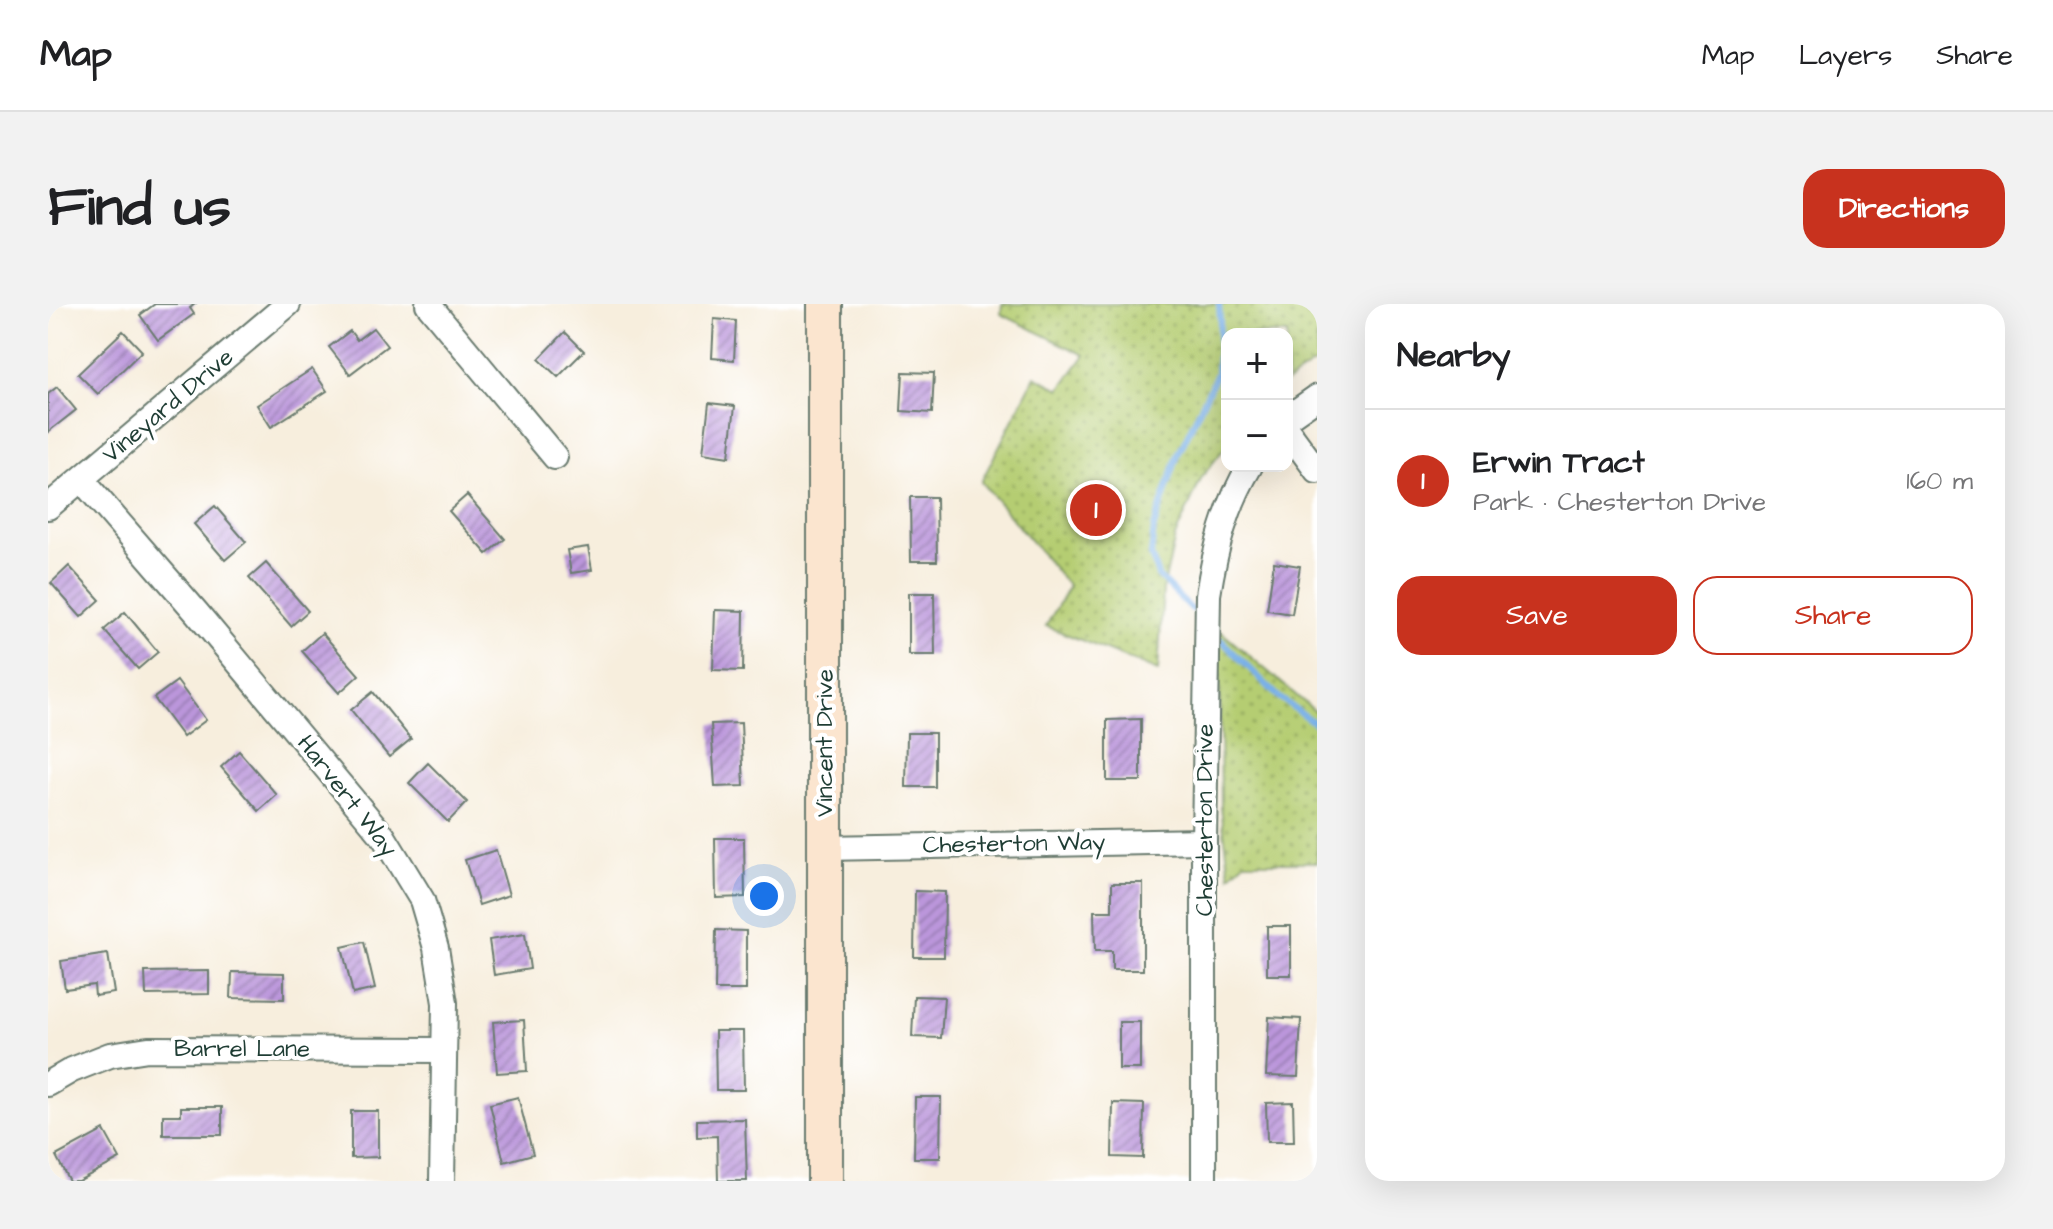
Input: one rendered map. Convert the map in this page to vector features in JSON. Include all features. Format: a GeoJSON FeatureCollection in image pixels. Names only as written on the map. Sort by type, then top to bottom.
{"type":"FeatureCollection","features":[{"type":"Feature","properties":{"kind":"street","name":"Vineyard Drive"},"geometry":{"type":"LineString","coordinates":[[48,507],[288,304]]}},
{"type":"Feature","properties":{"kind":"street"},"geometry":{"type":"LineString","coordinates":[[428,304],[555,457]]}},
{"type":"Feature","properties":{"kind":"street","name":"Vincent Drive"},"geometry":{"type":"LineString","coordinates":[[825,304],[825,1181]]}},
{"type":"Feature","properties":{"kind":"street"},"geometry":{"type":"LineString","coordinates":[[1293,414],[1317,397]]}},
{"type":"Feature","properties":{"kind":"street"},"geometry":{"type":"LineString","coordinates":[[1293,438],[1317,471]]}},
{"type":"Feature","properties":{"kind":"street","name":"Chesterton Drive"},"geometry":{"type":"LineString","coordinates":[[1204,1181],[1208,595],[1225,518],[1246,472]]}},
{"type":"Feature","properties":{"kind":"street","name":"Harvert Way"},"geometry":{"type":"LineString","coordinates":[[82,480],[383,836],[422,900],[436,948],[445,1003],[442,1181]]}},
{"type":"Feature","properties":{"kind":"street","name":"Chesterton Way"},"geometry":{"type":"LineString","coordinates":[[824,848],[1204,841]]}},
{"type":"Feature","properties":{"kind":"street","name":"Barrel Lane"},"geometry":{"type":"LineString","coordinates":[[48,1084],[72,1070],[110,1055],[148,1049],[443,1050]]}},
{"type":"Feature","properties":{"kind":"green space"},"geometry":{"type":"Polygon","coordinates":[[[1002,304],[1300,304],[1317,315],[1317,362],[1293,378],[1293,328],[1221,328],[1221,453],[1202,477],[1175,537],[1163,589],[1158,671],[1046,626],[1069,586],[981,482],[1035,376],[1060,389],[1085,355],[1001,314],[1002,304]]]}},
{"type":"Feature","properties":{"kind":"green space"},"geometry":{"type":"Polygon","coordinates":[[[1219,630],[1317,713],[1317,862],[1245,862],[1230,876],[1221,808],[1219,630]]]}},
{"type":"Feature","properties":{"kind":"building"},"geometry":{"type":"Polygon","coordinates":[[[155,304],[195,304],[190,308],[194,314],[158,340],[140,315],[155,304]]]}},
{"type":"Feature","properties":{"kind":"building"},"geometry":{"type":"Polygon","coordinates":[[[714,319],[736,321],[734,360],[712,358],[714,319]]]}},
{"type":"Feature","properties":{"kind":"building"},"geometry":{"type":"Polygon","coordinates":[[[373,328],[387,346],[350,374],[329,347],[350,331],[357,340],[373,328]]]}},
{"type":"Feature","properties":{"kind":"building"},"geometry":{"type":"Polygon","coordinates":[[[123,331],[142,351],[98,394],[78,374],[123,331]]]}},
{"type":"Feature","properties":{"kind":"building"},"geometry":{"type":"Polygon","coordinates":[[[565,332],[584,351],[558,377],[539,359],[565,332]]]}},
{"type":"Feature","properties":{"kind":"building"},"geometry":{"type":"Polygon","coordinates":[[[312,369],[327,391],[271,427],[257,405],[312,369]]]}},
{"type":"Feature","properties":{"kind":"building"},"geometry":{"type":"Polygon","coordinates":[[[903,372],[934,373],[932,413],[901,411],[903,372]]]}},
{"type":"Feature","properties":{"kind":"building"},"geometry":{"type":"Polygon","coordinates":[[[57,387],[76,410],[48,432],[48,394],[57,387]]]}},
{"type":"Feature","properties":{"kind":"building"},"geometry":{"type":"Polygon","coordinates":[[[709,403],[735,406],[729,457],[703,453],[709,403]]]}},
{"type":"Feature","properties":{"kind":"building"},"geometry":{"type":"Polygon","coordinates":[[[467,495],[505,539],[487,554],[449,511],[467,495]]]}},
{"type":"Feature","properties":{"kind":"building"},"geometry":{"type":"Polygon","coordinates":[[[910,497],[936,497],[937,561],[911,561],[910,497]]]}},
{"type":"Feature","properties":{"kind":"building"},"geometry":{"type":"Polygon","coordinates":[[[215,506],[246,542],[225,560],[194,524],[215,506]]]}},
{"type":"Feature","properties":{"kind":"building"},"geometry":{"type":"Polygon","coordinates":[[[588,547],[592,570],[571,573],[567,550],[588,547]]]}},
{"type":"Feature","properties":{"kind":"building"},"geometry":{"type":"Polygon","coordinates":[[[1274,562],[1300,566],[1292,614],[1267,610],[1274,562]]]}},
{"type":"Feature","properties":{"kind":"building"},"geometry":{"type":"Polygon","coordinates":[[[266,563],[308,611],[291,626],[249,578],[266,563]]]}},
{"type":"Feature","properties":{"kind":"building"},"geometry":{"type":"Polygon","coordinates":[[[69,566],[100,600],[81,617],[51,583],[69,566]]]}},
{"type":"Feature","properties":{"kind":"building"},"geometry":{"type":"Polygon","coordinates":[[[909,593],[934,593],[935,655],[909,655],[909,593]]]}},
{"type":"Feature","properties":{"kind":"building"},"geometry":{"type":"Polygon","coordinates":[[[715,610],[744,611],[743,671],[713,670],[715,610]]]}},
{"type":"Feature","properties":{"kind":"building"},"geometry":{"type":"Polygon","coordinates":[[[125,612],[158,652],[138,669],[104,630],[125,612]]]}},
{"type":"Feature","properties":{"kind":"building"},"geometry":{"type":"Polygon","coordinates":[[[322,633],[359,675],[339,693],[302,651],[322,633]]]}},
{"type":"Feature","properties":{"kind":"building"},"geometry":{"type":"Polygon","coordinates":[[[177,681],[206,720],[183,737],[154,698],[177,681]]]}},
{"type":"Feature","properties":{"kind":"building"},"geometry":{"type":"Polygon","coordinates":[[[373,692],[411,739],[389,757],[351,710],[373,692]]]}},
{"type":"Feature","properties":{"kind":"building"},"geometry":{"type":"Polygon","coordinates":[[[1141,719],[1141,781],[1107,781],[1107,720],[1141,719]]]}},
{"type":"Feature","properties":{"kind":"building"},"geometry":{"type":"Polygon","coordinates":[[[741,723],[744,786],[715,787],[711,724],[741,723]]]}},
{"type":"Feature","properties":{"kind":"building"},"geometry":{"type":"Polygon","coordinates":[[[907,733],[935,733],[935,787],[906,787],[907,733]]]}},
{"type":"Feature","properties":{"kind":"building"},"geometry":{"type":"Polygon","coordinates":[[[239,751],[277,795],[259,811],[221,767],[239,751]]]}},
{"type":"Feature","properties":{"kind":"building"},"geometry":{"type":"Polygon","coordinates":[[[428,763],[467,802],[448,822],[409,783],[428,763]]]}},
{"type":"Feature","properties":{"kind":"building"},"geometry":{"type":"Polygon","coordinates":[[[715,838],[744,838],[745,897],[716,898],[715,838]]]}},
{"type":"Feature","properties":{"kind":"building"},"geometry":{"type":"Polygon","coordinates":[[[496,850],[509,895],[479,905],[465,860],[496,850]]]}},
{"type":"Feature","properties":{"kind":"building"},"geometry":{"type":"Polygon","coordinates":[[[1112,883],[1143,883],[1143,970],[1112,970],[1112,951],[1095,951],[1094,911],[1112,911],[1112,883]]]}},
{"type":"Feature","properties":{"kind":"building"},"geometry":{"type":"Polygon","coordinates":[[[915,891],[945,892],[944,957],[914,957],[915,891]]]}},
{"type":"Feature","properties":{"kind":"building"},"geometry":{"type":"Polygon","coordinates":[[[1267,926],[1291,926],[1291,975],[1267,975],[1267,926]]]}},
{"type":"Feature","properties":{"kind":"building"},"geometry":{"type":"Polygon","coordinates":[[[716,930],[746,931],[746,990],[715,990],[716,930]]]}},
{"type":"Feature","properties":{"kind":"building"},"geometry":{"type":"Polygon","coordinates":[[[525,934],[530,969],[494,975],[489,940],[525,934]]]}},
{"type":"Feature","properties":{"kind":"building"},"geometry":{"type":"Polygon","coordinates":[[[364,942],[375,989],[353,994],[342,947],[364,942]]]}},
{"type":"Feature","properties":{"kind":"building"},"geometry":{"type":"Polygon","coordinates":[[[108,954],[114,993],[95,996],[94,985],[65,989],[61,961],[108,954]]]}},
{"type":"Feature","properties":{"kind":"building"},"geometry":{"type":"Polygon","coordinates":[[[209,971],[209,994],[146,995],[145,972],[209,971]]]}},
{"type":"Feature","properties":{"kind":"building"},"geometry":{"type":"Polygon","coordinates":[[[232,972],[284,973],[284,999],[231,998],[232,972]]]}},
{"type":"Feature","properties":{"kind":"building"},"geometry":{"type":"Polygon","coordinates":[[[914,996],[944,997],[941,1038],[912,1037],[914,996]]]}},
{"type":"Feature","properties":{"kind":"building"},"geometry":{"type":"Polygon","coordinates":[[[1269,1017],[1301,1019],[1298,1077],[1266,1076],[1269,1017]]]}},
{"type":"Feature","properties":{"kind":"building"},"geometry":{"type":"Polygon","coordinates":[[[524,1020],[527,1071],[497,1073],[493,1022],[524,1020]]]}},
{"type":"Feature","properties":{"kind":"building"},"geometry":{"type":"Polygon","coordinates":[[[1119,1022],[1140,1022],[1140,1069],[1119,1069],[1119,1022]]]}},
{"type":"Feature","properties":{"kind":"building"},"geometry":{"type":"Polygon","coordinates":[[[715,1031],[743,1031],[744,1090],[716,1090],[715,1031]]]}},
{"type":"Feature","properties":{"kind":"building"},"geometry":{"type":"Polygon","coordinates":[[[518,1097],[533,1154],[504,1162],[490,1104],[518,1097]]]}},
{"type":"Feature","properties":{"kind":"building"},"geometry":{"type":"Polygon","coordinates":[[[915,1097],[941,1097],[940,1158],[914,1158],[915,1097]]]}},
{"type":"Feature","properties":{"kind":"building"},"geometry":{"type":"Polygon","coordinates":[[[1293,1102],[1294,1142],[1267,1142],[1266,1103],[1293,1102]]]}},
{"type":"Feature","properties":{"kind":"building"},"geometry":{"type":"Polygon","coordinates":[[[1113,1103],[1144,1104],[1143,1158],[1112,1157],[1113,1103]]]}},
{"type":"Feature","properties":{"kind":"building"},"geometry":{"type":"Polygon","coordinates":[[[181,1107],[222,1107],[222,1135],[163,1135],[163,1115],[181,1115],[181,1107]]]}},
{"type":"Feature","properties":{"kind":"building"},"geometry":{"type":"Polygon","coordinates":[[[351,1111],[378,1111],[378,1157],[351,1158],[351,1111]]]}},
{"type":"Feature","properties":{"kind":"building"},"geometry":{"type":"Polygon","coordinates":[[[745,1119],[747,1181],[718,1181],[717,1136],[697,1137],[697,1120],[745,1119]]]}},
{"type":"Feature","properties":{"kind":"building"},"geometry":{"type":"Polygon","coordinates":[[[104,1130],[120,1159],[78,1181],[69,1181],[56,1156],[104,1130]]]}},
{"type":"Feature","properties":{"kind":"waterway"},"geometry":{"type":"LineString","coordinates":[[1192,610],[1158,576],[1151,555],[1154,527],[1178,455],[1217,373],[1219,304]]}},
{"type":"Feature","properties":{"kind":"waterway"},"geometry":{"type":"LineString","coordinates":[[1221,640],[1280,698],[1317,725]]}},
{"type":"Feature","properties":{"kind":"place","name":"Erwin Tract"},"geometry":{"type":"Point","coordinates":[1096,510]}}]}
